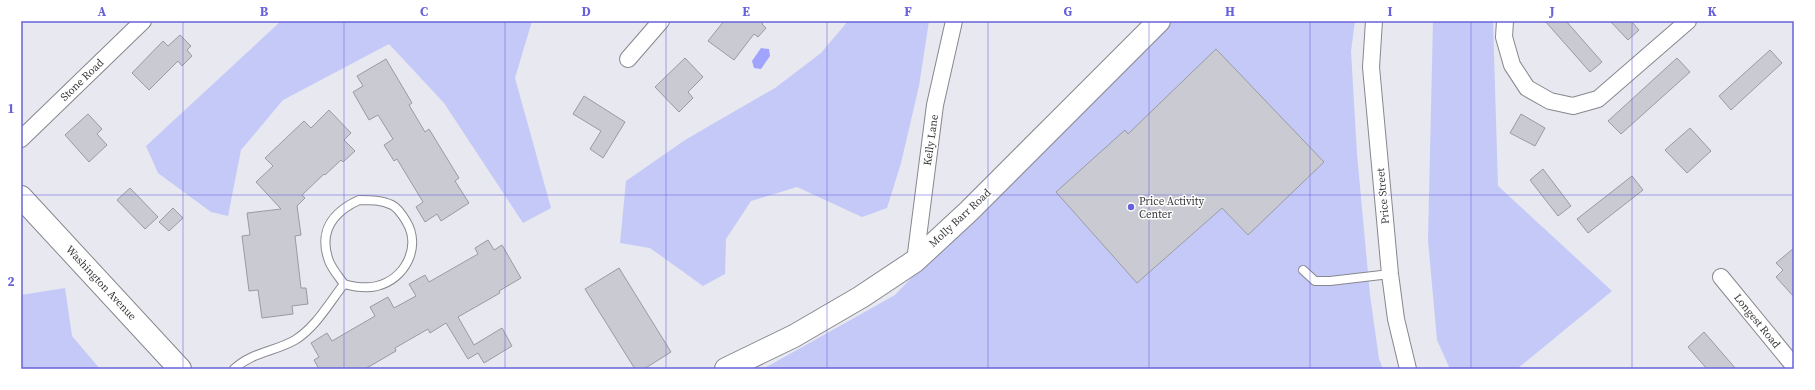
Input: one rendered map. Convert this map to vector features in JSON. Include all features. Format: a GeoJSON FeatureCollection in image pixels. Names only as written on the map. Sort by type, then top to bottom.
{"type":"FeatureCollection","features":[{"type":"Feature","properties":{"kind":"main road","name":"Molly Barr Road"},"geometry":{"type":"LineString","coordinates":[[726,369],[794,336],[861,297],[915,260],[969,211],[1159,21]]}},
{"type":"Feature","properties":{"kind":"main road","name":"Washington Avenue"},"geometry":{"type":"LineString","coordinates":[[21,197],[180,369]]}},
{"type":"Feature","properties":{"kind":"street","name":"Stone Road"},"geometry":{"type":"LineString","coordinates":[[21,139],[144,21]]}},
{"type":"Feature","properties":{"kind":"street"},"geometry":{"type":"LineString","coordinates":[[628,59],[661,21]]}},
{"type":"Feature","properties":{"kind":"street","name":"Kelly Lane"},"geometry":{"type":"LineString","coordinates":[[915,260],[935,105],[954,21]]}},
{"type":"Feature","properties":{"kind":"street","name":"Price Street"},"geometry":{"type":"LineString","coordinates":[[1374,21],[1371,67],[1390,274],[1396,319],[1408,369]]}},
{"type":"Feature","properties":{"kind":"street"},"geometry":{"type":"LineString","coordinates":[[1505,21],[1504,37],[1512,65],[1527,88],[1550,101],[1573,106],[1598,99],[1688,21]]}},
{"type":"Feature","properties":{"kind":"street","name":"Longest Road"},"geometry":{"type":"LineString","coordinates":[[1721,277],[1794,366]]}},
{"type":"Feature","properties":{"kind":"lane"},"geometry":{"type":"LineString","coordinates":[[359,200],[376,200],[393,206],[403,216],[409,226],[413,239],[411,255],[403,270],[393,280],[377,286],[358,288],[344,284],[329,262],[324,246],[326,231],[335,217],[345,207],[359,200]]}},
{"type":"Feature","properties":{"kind":"lane"},"geometry":{"type":"LineString","coordinates":[[1303,270],[1315,281],[1330,281],[1390,274]]}},
{"type":"Feature","properties":{"kind":"lane"},"geometry":{"type":"LineString","coordinates":[[234,369],[255,354],[276,349],[296,339],[313,324],[344,284]]}},
{"type":"Feature","properties":{"kind":"shaded area"},"geometry":{"type":"Polygon","coordinates":[[[281,21],[532,21],[515,78],[551,208],[523,223],[444,103],[389,44],[283,100],[241,150],[228,216],[211,212],[158,173],[146,146],[281,21]]]}},
{"type":"Feature","properties":{"kind":"shaded area"},"geometry":{"type":"Polygon","coordinates":[[[848,21],[929,21],[919,86],[901,163],[887,208],[862,217],[797,187],[751,201],[726,239],[725,274],[703,286],[650,248],[620,243],[626,181],[685,140],[775,88],[821,53],[848,21]]]}},
{"type":"Feature","properties":{"kind":"shaded area"},"geometry":{"type":"Polygon","coordinates":[[[1166,21],[1355,21],[1351,51],[1357,154],[1370,295],[1379,359],[1383,369],[763,369],[895,295],[1115,65],[1166,21]]]}},
{"type":"Feature","properties":{"kind":"shaded area"},"geometry":{"type":"Polygon","coordinates":[[[1433,21],[1493,21],[1498,186],[1612,291],[1517,369],[1450,369],[1437,340],[1428,240],[1433,21]]]}},
{"type":"Feature","properties":{"kind":"shaded area"},"geometry":{"type":"Polygon","coordinates":[[[65,288],[72,336],[100,369],[21,369],[21,295],[65,288]]]}},
{"type":"Feature","properties":{"kind":"water"},"geometry":{"type":"Polygon","coordinates":[[[761,48],[769,49],[770,56],[761,69],[754,68],[752,61],[761,48]]]}},
{"type":"Feature","properties":{"kind":"building"},"geometry":{"type":"Polygon","coordinates":[[[724,21],[764,21],[762,24],[766,28],[758,37],[754,34],[734,60],[708,41],[724,21]]]}},
{"type":"Feature","properties":{"kind":"building"},"geometry":{"type":"Polygon","coordinates":[[[1545,21],[1566,21],[1602,62],[1590,72],[1545,21]]]}},
{"type":"Feature","properties":{"kind":"building"},"geometry":{"type":"Polygon","coordinates":[[[1610,21],[1631,21],[1639,30],[1628,40],[1610,21]]]}},
{"type":"Feature","properties":{"kind":"building"},"geometry":{"type":"Polygon","coordinates":[[[180,35],[191,46],[187,50],[192,56],[182,66],[178,61],[149,90],[132,73],[163,41],[168,46],[180,35]]]}},
{"type":"Feature","properties":{"kind":"building"},"geometry":{"type":"Polygon","coordinates":[[[1216,49],[1324,162],[1248,235],[1222,208],[1137,283],[1056,192],[1125,130],[1128,134],[1216,49]]]}},
{"type":"Feature","properties":{"kind":"building"},"geometry":{"type":"Polygon","coordinates":[[[1770,50],[1782,63],[1731,110],[1719,96],[1770,50]]]}},
{"type":"Feature","properties":{"kind":"building"},"geometry":{"type":"Polygon","coordinates":[[[685,58],[703,77],[688,92],[693,98],[679,112],[655,87],[685,58]]]}},
{"type":"Feature","properties":{"kind":"building"},"geometry":{"type":"Polygon","coordinates":[[[1677,58],[1690,72],[1621,134],[1608,121],[1677,58]]]}},
{"type":"Feature","properties":{"kind":"building"},"geometry":{"type":"Polygon","coordinates":[[[386,59],[412,103],[409,105],[425,132],[429,129],[459,178],[455,181],[469,203],[441,221],[437,214],[425,222],[416,207],[423,202],[397,159],[394,161],[384,145],[393,139],[378,115],[369,120],[353,92],[363,86],[357,76],[386,59]]]}},
{"type":"Feature","properties":{"kind":"building"},"geometry":{"type":"Polygon","coordinates":[[[584,96],[625,122],[603,158],[590,149],[601,131],[573,114],[584,96]]]}},
{"type":"Feature","properties":{"kind":"building"},"geometry":{"type":"Polygon","coordinates":[[[329,110],[351,133],[344,140],[355,151],[343,162],[341,160],[325,175],[324,174],[302,195],[305,198],[297,206],[301,235],[295,236],[301,288],[306,288],[308,304],[292,306],[293,314],[262,318],[258,290],[249,291],[242,236],[250,235],[247,213],[281,209],[256,182],[273,166],[265,158],[304,121],[311,128],[329,110]]]}},
{"type":"Feature","properties":{"kind":"building"},"geometry":{"type":"Polygon","coordinates":[[[88,114],[102,129],[97,134],[107,145],[89,162],[65,135],[88,114]]]}},
{"type":"Feature","properties":{"kind":"building"},"geometry":{"type":"Polygon","coordinates":[[[1521,114],[1545,128],[1535,146],[1510,133],[1521,114]]]}},
{"type":"Feature","properties":{"kind":"building"},"geometry":{"type":"Polygon","coordinates":[[[1690,128],[1711,151],[1687,173],[1665,150],[1690,128]]]}},
{"type":"Feature","properties":{"kind":"building"},"geometry":{"type":"Polygon","coordinates":[[[1543,169],[1571,206],[1558,216],[1530,180],[1543,169]]]}},
{"type":"Feature","properties":{"kind":"building"},"geometry":{"type":"Polygon","coordinates":[[[1632,176],[1643,190],[1588,233],[1577,219],[1632,176]]]}},
{"type":"Feature","properties":{"kind":"building"},"geometry":{"type":"Polygon","coordinates":[[[130,188],[158,217],[145,229],[117,200],[130,188]]]}},
{"type":"Feature","properties":{"kind":"building"},"geometry":{"type":"Polygon","coordinates":[[[173,208],[183,218],[169,231],[159,222],[173,208]]]}},
{"type":"Feature","properties":{"kind":"building"},"geometry":{"type":"Polygon","coordinates":[[[488,240],[494,250],[502,245],[521,278],[499,291],[500,293],[458,317],[474,345],[502,328],[512,346],[484,363],[478,353],[468,359],[446,323],[430,333],[428,329],[395,348],[396,351],[365,369],[319,369],[314,360],[319,357],[311,343],[327,333],[332,341],[375,316],[370,307],[388,297],[394,308],[416,296],[409,284],[425,275],[429,282],[478,254],[475,248],[488,240]]]}},
{"type":"Feature","properties":{"kind":"building"},"geometry":{"type":"Polygon","coordinates":[[[1794,248],[1794,297],[1776,277],[1783,270],[1776,263],[1794,248]]]}},
{"type":"Feature","properties":{"kind":"building"},"geometry":{"type":"Polygon","coordinates":[[[619,268],[671,352],[644,369],[635,369],[585,289],[619,268]]]}},
{"type":"Feature","properties":{"kind":"building"},"geometry":{"type":"Polygon","coordinates":[[[1704,332],[1736,369],[1707,369],[1688,347],[1704,332]]]}},
{"type":"Feature","properties":{"kind":"place","name":"Price Activity Center"},"geometry":{"type":"Point","coordinates":[1131,207]}}]}
